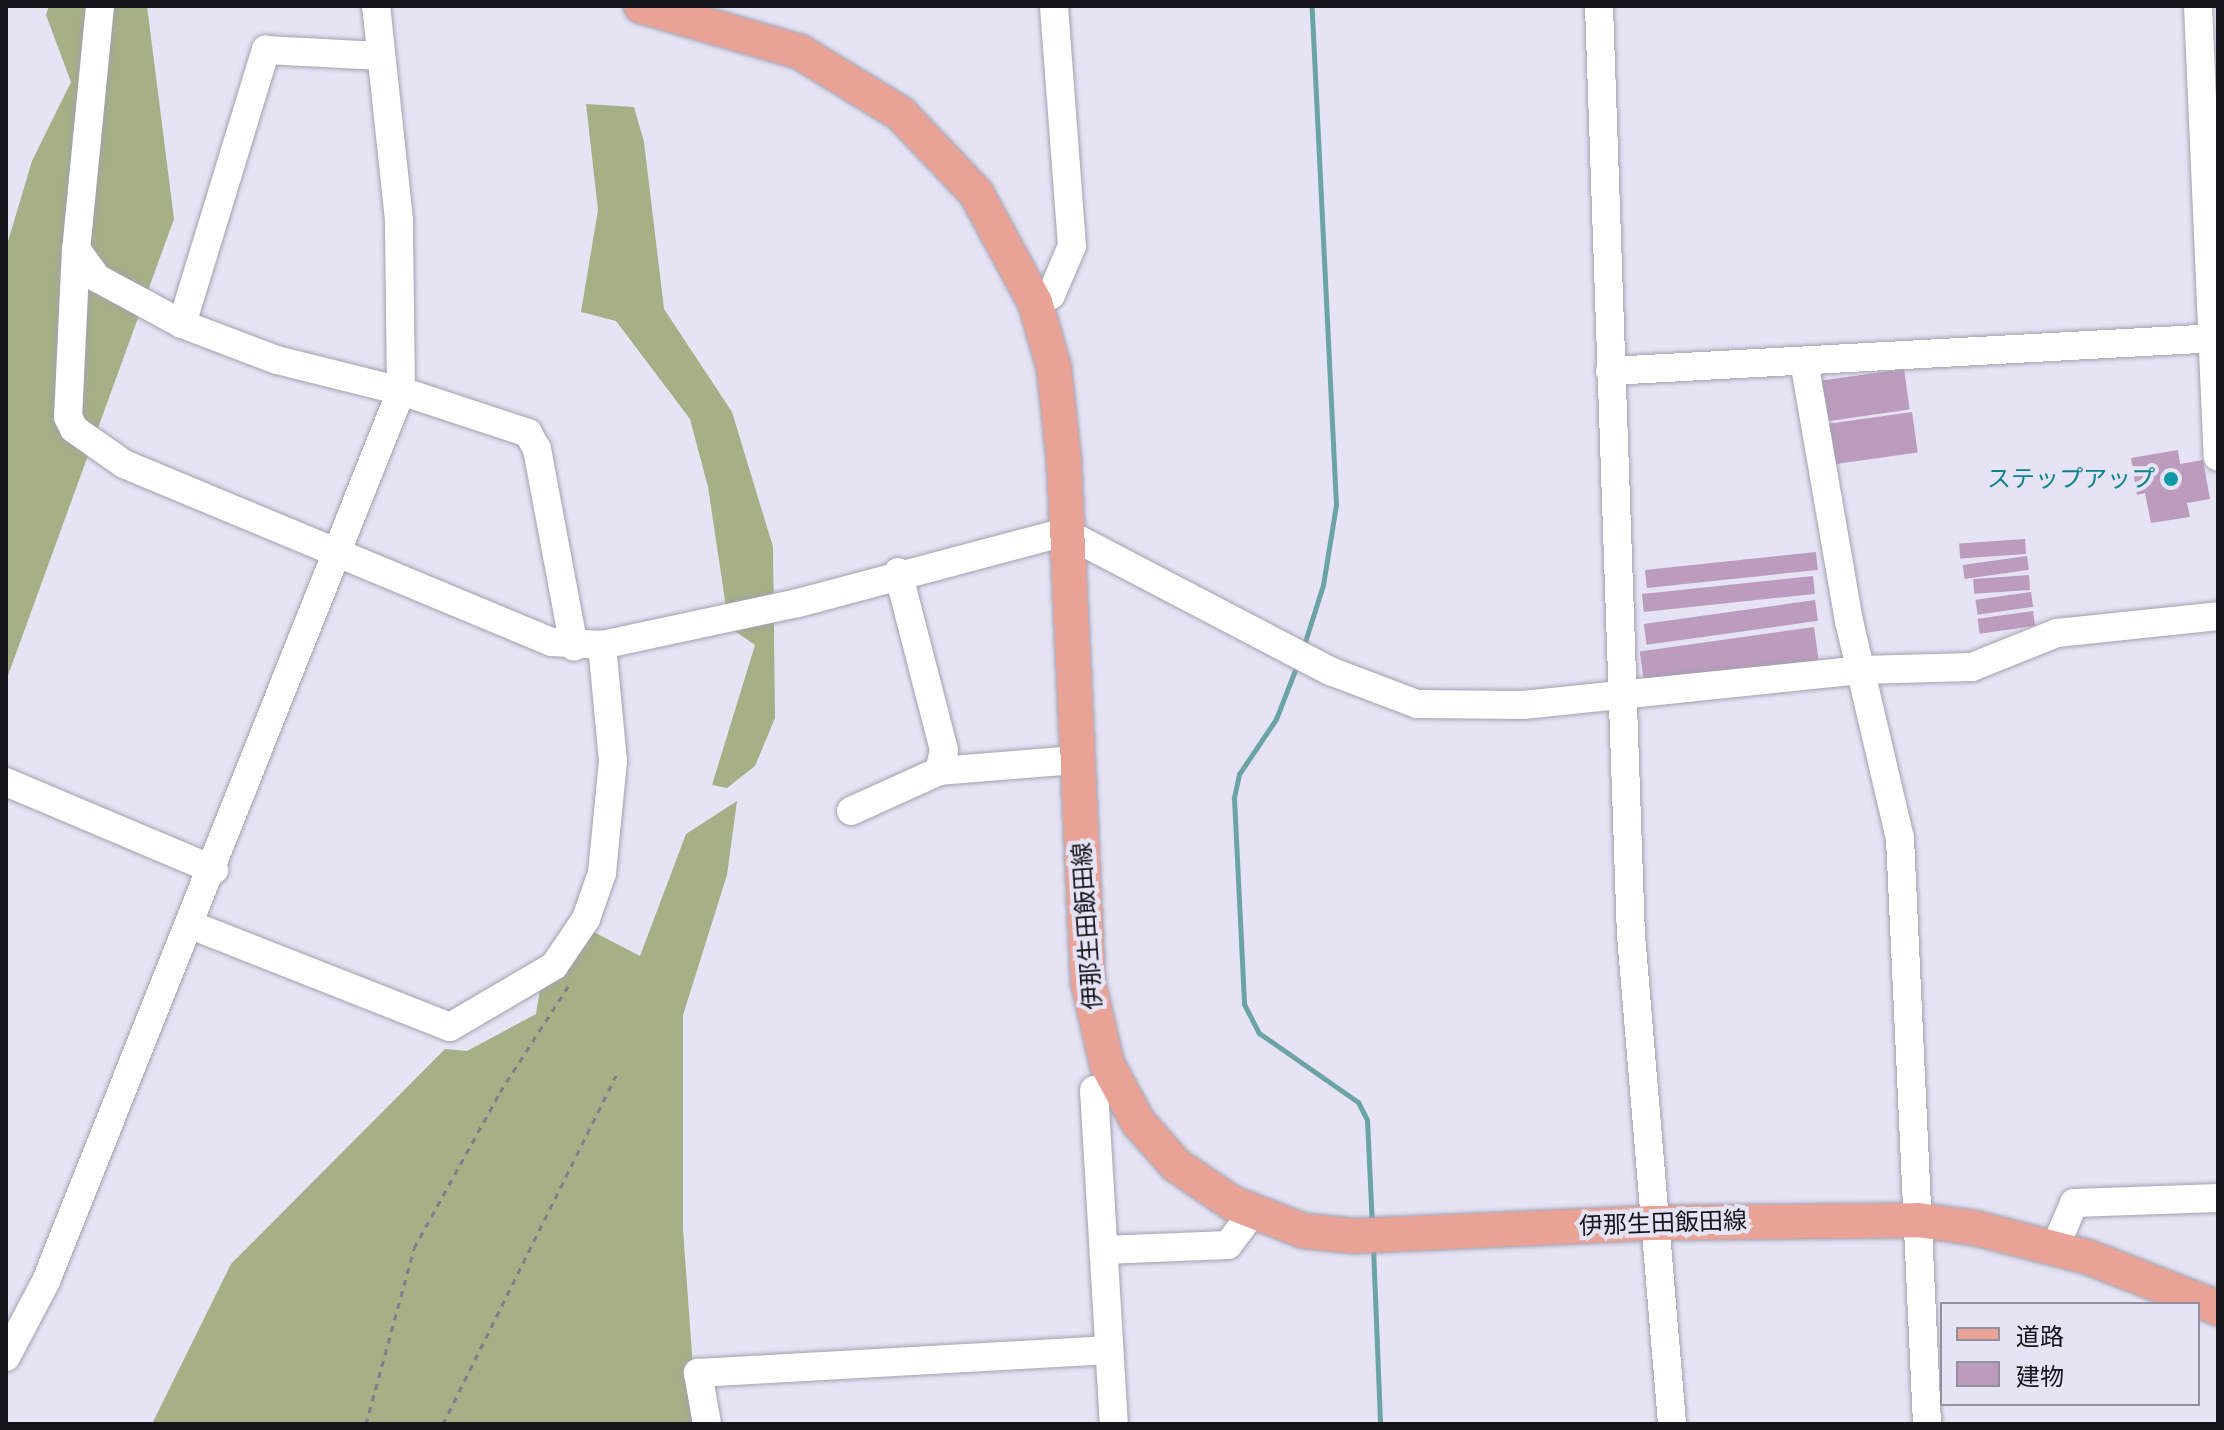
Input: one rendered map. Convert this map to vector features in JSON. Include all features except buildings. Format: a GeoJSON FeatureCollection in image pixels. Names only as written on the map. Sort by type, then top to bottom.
{"type":"FeatureCollection","features":[{"type":"Feature","properties":{"kind":"main road","name":"伊那生田飯田線"},"geometry":{"type":"LineString","coordinates":[[641,6],[800,52],[901,114],[976,193],[1035,302],[1054,368],[1088,982],[1107,1064],[1157,1146],[1198,1183],[1252,1213],[1304,1231],[1354,1236],[1653,1223],[1918,1220],[2055,1247],[2158,1281],[2218,1308]]}},
{"type":"Feature","properties":{"kind":"street"},"geometry":{"type":"LineString","coordinates":[[100,6],[76,249],[68,417],[74,429],[124,464],[588,646],[798,603],[898,572],[1064,532],[1376,692],[1417,704],[1470,707],[1621,698],[1861,670],[1972,667],[2057,633],[2218,616]]}},
{"type":"Feature","properties":{"kind":"street"},"geometry":{"type":"LineString","coordinates":[[6,1357],[46,1281],[214,870],[401,391],[399,220],[376,6]]}},
{"type":"Feature","properties":{"kind":"street"},"geometry":{"type":"LineString","coordinates":[[1035,302],[1051,295],[1072,246],[1054,6]]}},
{"type":"Feature","properties":{"kind":"street"},"geometry":{"type":"LineString","coordinates":[[1599,6],[1631,935],[1672,1424]]}},
{"type":"Feature","properties":{"kind":"street"},"geometry":{"type":"LineString","coordinates":[[2198,6],[2218,457]]}},
{"type":"Feature","properties":{"kind":"street"},"geometry":{"type":"LineString","coordinates":[[182,324],[266,50],[380,56]]}},
{"type":"Feature","properties":{"kind":"street"},"geometry":{"type":"LineString","coordinates":[[76,249],[97,278],[182,324],[277,360],[401,391],[528,433],[540,464],[588,646],[613,761],[602,873],[586,919],[554,966],[450,1027],[191,925]]}},
{"type":"Feature","properties":{"kind":"street"},"geometry":{"type":"LineString","coordinates":[[1610,371],[2215,338]]}},
{"type":"Feature","properties":{"kind":"street"},"geometry":{"type":"LineString","coordinates":[[1804,361],[1861,670],[1900,838],[1927,1424]]}},
{"type":"Feature","properties":{"kind":"street"},"geometry":{"type":"LineString","coordinates":[[898,572],[944,750],[939,771]]}},
{"type":"Feature","properties":{"kind":"street"},"geometry":{"type":"LineString","coordinates":[[851,811],[939,771],[1077,760]]}},
{"type":"Feature","properties":{"kind":"street"},"geometry":{"type":"LineString","coordinates":[[6,782],[214,870]]}},
{"type":"Feature","properties":{"kind":"street"},"geometry":{"type":"LineString","coordinates":[[1094,1090],[1114,1424]]}},
{"type":"Feature","properties":{"kind":"street"},"geometry":{"type":"LineString","coordinates":[[2055,1247],[2074,1203],[2218,1198]]}},
{"type":"Feature","properties":{"kind":"street"},"geometry":{"type":"LineString","coordinates":[[1104,1250],[1228,1245],[1252,1213]]}},
{"type":"Feature","properties":{"kind":"street"},"geometry":{"type":"LineString","coordinates":[[707,1424],[698,1373],[1109,1350]]}},
{"type":"Feature","properties":{"kind":"path"},"geometry":{"type":"LineString","coordinates":[[366,1424],[414,1248],[500,1092],[577,973]]}},
{"type":"Feature","properties":{"kind":"path"},"geometry":{"type":"LineString","coordinates":[[443,1424],[616,1076]]}},
{"type":"Feature","properties":{"kind":"green space"},"geometry":{"type":"Polygon","coordinates":[[[49,6],[147,6],[174,219],[6,681],[6,248],[32,161],[71,82],[46,15],[49,6]]]}},
{"type":"Feature","properties":{"kind":"green space"},"geometry":{"type":"Polygon","coordinates":[[[586,104],[634,107],[644,142],[664,309],[732,412],[773,547],[775,718],[755,766],[727,788],[712,785],[755,645],[729,627],[708,487],[690,419],[616,321],[581,312],[598,210],[586,104]]]}},
{"type":"Feature","properties":{"kind":"green space"},"geometry":{"type":"Polygon","coordinates":[[[737,801],[727,875],[683,1015],[683,1229],[697,1424],[152,1424],[231,1264],[445,1049],[467,1051],[536,1014],[540,989],[590,930],[640,956],[686,834],[737,801]]]}},
{"type":"Feature","properties":{"kind":"waterway"},"geometry":{"type":"LineString","coordinates":[[1303,648],[1323,585],[1336,505],[1312,6]]}},
{"type":"Feature","properties":{"kind":"waterway"},"geometry":{"type":"LineString","coordinates":[[1297,665],[1276,719],[1239,774],[1234,798],[1244,1004],[1259,1033],[1358,1102],[1367,1120],[1372,1225]]}},
{"type":"Feature","properties":{"kind":"waterway"},"geometry":{"type":"LineString","coordinates":[[1373,1247],[1380,1424]]}},
{"type":"Feature","properties":{"kind":"place","name":"ステップアップ"},"geometry":{"type":"Point","coordinates":[2171,479]}}]}
